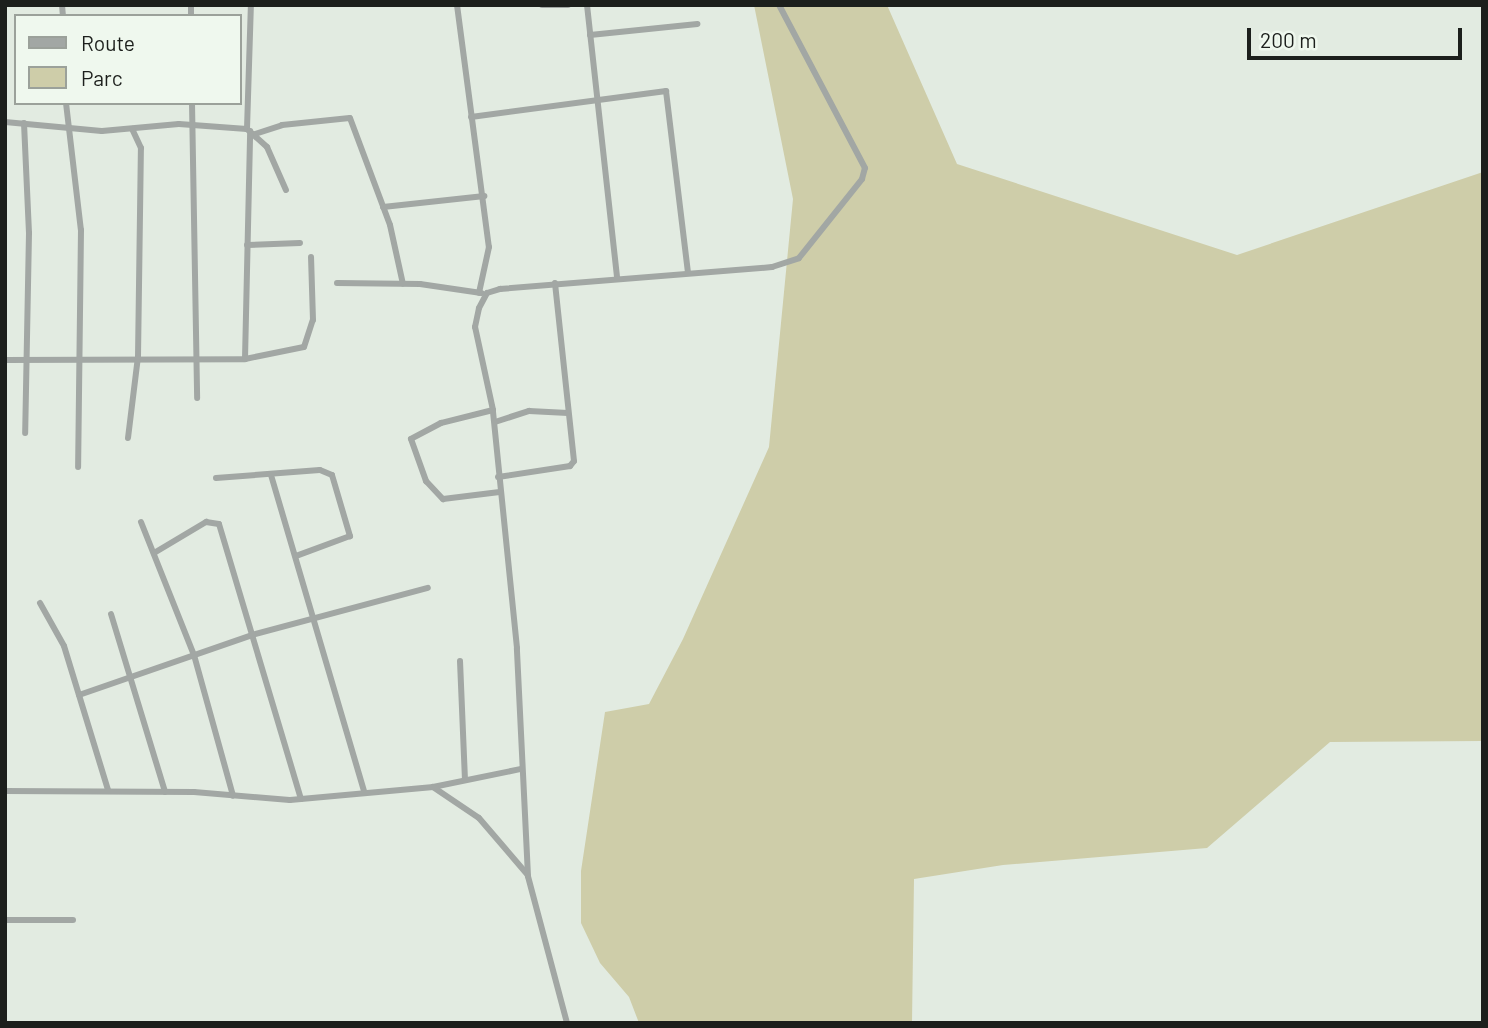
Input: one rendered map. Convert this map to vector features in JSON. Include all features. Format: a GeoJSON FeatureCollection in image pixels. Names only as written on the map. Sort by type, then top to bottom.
{"type":"FeatureCollection","features":[{"type":"Feature","properties":{"kind":"street"},"geometry":{"type":"LineString","coordinates":[[244,359],[251,131],[251,5]]}},
{"type":"Feature","properties":{"kind":"street"},"geometry":{"type":"LineString","coordinates":[[457,5],[489,247],[475,327],[495,422],[498,477],[517,648],[528,876],[567,1023]]}},
{"type":"Feature","properties":{"kind":"street"},"geometry":{"type":"LineString","coordinates":[[542,5],[568,5]]}},
{"type":"Feature","properties":{"kind":"street"},"geometry":{"type":"LineString","coordinates":[[587,5],[617,278]]}},
{"type":"Feature","properties":{"kind":"street"},"geometry":{"type":"LineString","coordinates":[[337,283],[403,284],[483,293],[555,283],[794,261],[865,174],[844,121],[779,5]]}},
{"type":"Feature","properties":{"kind":"street"},"geometry":{"type":"LineString","coordinates":[[590,35],[697,24]]}},
{"type":"Feature","properties":{"kind":"street"},"geometry":{"type":"LineString","coordinates":[[471,117],[597,98],[667,93],[688,272]]}},
{"type":"Feature","properties":{"kind":"street"},"geometry":{"type":"LineString","coordinates":[[66,105],[81,230],[82,330],[77,359],[78,467]]}},
{"type":"Feature","properties":{"kind":"street"},"geometry":{"type":"LineString","coordinates":[[192,105],[194,359],[197,398]]}},
{"type":"Feature","properties":{"kind":"street"},"geometry":{"type":"LineString","coordinates":[[5,122],[132,129],[191,124],[251,131],[350,118],[383,207],[403,284]]}},
{"type":"Feature","properties":{"kind":"street"},"geometry":{"type":"LineString","coordinates":[[24,123],[29,207],[24,433]]}},
{"type":"Feature","properties":{"kind":"street"},"geometry":{"type":"LineString","coordinates":[[128,438],[138,357],[141,148],[132,129]]}},
{"type":"Feature","properties":{"kind":"street"},"geometry":{"type":"LineString","coordinates":[[251,131],[267,147],[286,190]]}},
{"type":"Feature","properties":{"kind":"street"},"geometry":{"type":"LineString","coordinates":[[383,207],[484,196]]}},
{"type":"Feature","properties":{"kind":"street"},"geometry":{"type":"LineString","coordinates":[[247,245],[300,243]]}},
{"type":"Feature","properties":{"kind":"street"},"geometry":{"type":"LineString","coordinates":[[5,360],[138,357],[244,359],[277,355],[308,343],[314,299],[311,257]]}},
{"type":"Feature","properties":{"kind":"street"},"geometry":{"type":"LineString","coordinates":[[498,477],[570,466],[575,456],[555,283]]}},
{"type":"Feature","properties":{"kind":"street"},"geometry":{"type":"LineString","coordinates":[[493,410],[441,423],[411,439],[426,481],[443,499],[500,492]]}},
{"type":"Feature","properties":{"kind":"street"},"geometry":{"type":"LineString","coordinates":[[495,422],[529,411],[568,413]]}},
{"type":"Feature","properties":{"kind":"street"},"geometry":{"type":"LineString","coordinates":[[216,478],[327,472],[338,489],[350,536],[296,556]]}},
{"type":"Feature","properties":{"kind":"street"},"geometry":{"type":"LineString","coordinates":[[271,475],[316,620],[364,791]]}},
{"type":"Feature","properties":{"kind":"street"},"geometry":{"type":"LineString","coordinates":[[141,522],[194,655],[233,796]]}},
{"type":"Feature","properties":{"kind":"street"},"geometry":{"type":"LineString","coordinates":[[155,553],[206,522],[219,524],[302,799]]}},
{"type":"Feature","properties":{"kind":"street"},"geometry":{"type":"LineString","coordinates":[[79,695],[252,635],[428,588]]}},
{"type":"Feature","properties":{"kind":"street"},"geometry":{"type":"LineString","coordinates":[[40,603],[58,632],[108,790]]}},
{"type":"Feature","properties":{"kind":"street"},"geometry":{"type":"LineString","coordinates":[[111,614],[133,678],[165,792]]}},
{"type":"Feature","properties":{"kind":"street"},"geometry":{"type":"LineString","coordinates":[[460,661],[465,779]]}},
{"type":"Feature","properties":{"kind":"street"},"geometry":{"type":"LineString","coordinates":[[5,791],[108,790],[302,799],[364,791],[433,787],[521,769]]}},
{"type":"Feature","properties":{"kind":"street"},"geometry":{"type":"LineString","coordinates":[[433,787],[479,818],[528,876]]}},
{"type":"Feature","properties":{"kind":"street"},"geometry":{"type":"LineString","coordinates":[[5,920],[73,920]]}},
{"type":"Feature","properties":{"kind":"green space"},"geometry":{"type":"Polygon","coordinates":[[[754,5],[887,5],[957,164],[1237,255],[1483,172],[1483,741],[1330,742],[1207,848],[1003,865],[914,879],[912,1023],[639,1023],[629,997],[600,963],[581,923],[581,871],[605,712],[649,704],[683,639],[769,447],[793,199],[754,5]]]}}]}
